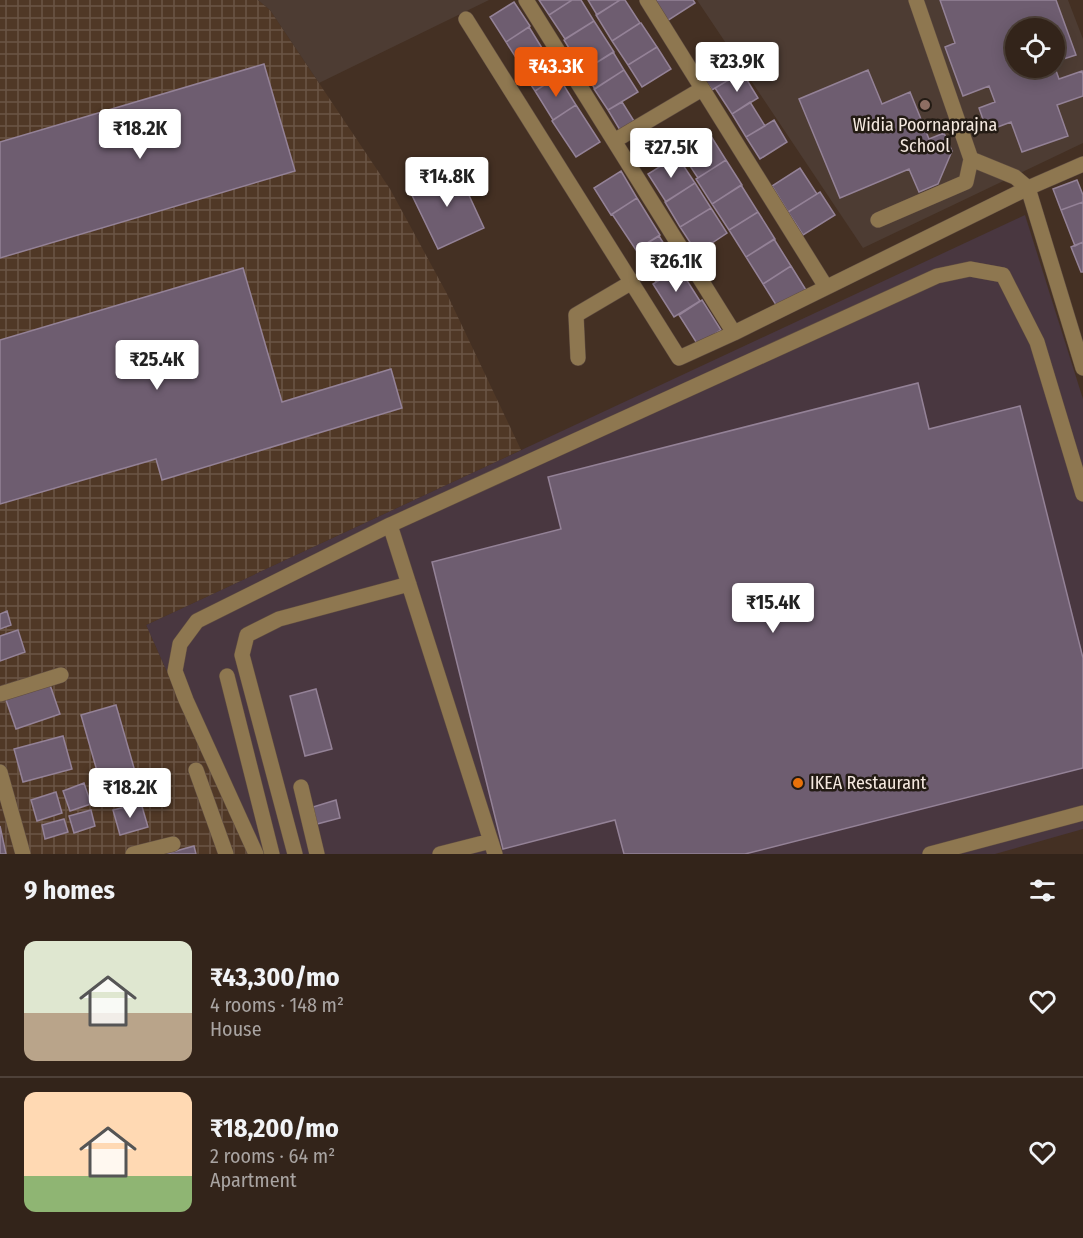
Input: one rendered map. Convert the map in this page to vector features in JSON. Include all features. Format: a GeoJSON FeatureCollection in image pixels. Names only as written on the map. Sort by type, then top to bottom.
{"type":"FeatureCollection","features":[{"type":"Feature","properties":{"kind":"street"},"geometry":{"type":"LineString","coordinates":[[526,0],[734,333]]}},
{"type":"Feature","properties":{"kind":"street"},"geometry":{"type":"LineString","coordinates":[[647,0],[826,287]]}},
{"type":"Feature","properties":{"kind":"street"},"geometry":{"type":"LineString","coordinates":[[878,220],[966,182],[971,159],[916,0]]}},
{"type":"Feature","properties":{"kind":"street"},"geometry":{"type":"LineString","coordinates":[[466,19],[679,358],[1028,188],[1083,164]]}},
{"type":"Feature","properties":{"kind":"street"},"geometry":{"type":"LineString","coordinates":[[614,141],[702,89]]}},
{"type":"Feature","properties":{"kind":"street"},"geometry":{"type":"LineString","coordinates":[[971,159],[1015,177],[1028,188],[1083,368]]}},
{"type":"Feature","properties":{"kind":"street"},"geometry":{"type":"LineString","coordinates":[[256,854],[175,671],[180,644],[197,621],[390,525],[937,276],[970,269],[1003,275],[1037,342],[1083,494]]}},
{"type":"Feature","properties":{"kind":"street"},"geometry":{"type":"LineString","coordinates":[[578,357],[576,315],[632,282]]}},
{"type":"Feature","properties":{"kind":"street"},"geometry":{"type":"LineString","coordinates":[[390,525],[493,847],[440,854]]}},
{"type":"Feature","properties":{"kind":"street"},"geometry":{"type":"LineString","coordinates":[[296,854],[242,655],[247,635],[279,619],[409,584]]}},
{"type":"Feature","properties":{"kind":"street"},"geometry":{"type":"LineString","coordinates":[[0,694],[61,675]]}},
{"type":"Feature","properties":{"kind":"street"},"geometry":{"type":"LineString","coordinates":[[227,676],[272,854]]}},
{"type":"Feature","properties":{"kind":"street"},"geometry":{"type":"LineString","coordinates":[[195,770],[226,854]]}},
{"type":"Feature","properties":{"kind":"street"},"geometry":{"type":"LineString","coordinates":[[0,772],[23,854]]}},
{"type":"Feature","properties":{"kind":"street"},"geometry":{"type":"LineString","coordinates":[[301,787],[317,854]]}},
{"type":"Feature","properties":{"kind":"street"},"geometry":{"type":"LineString","coordinates":[[930,854],[1083,813]]}},
{"type":"Feature","properties":{"kind":"street"},"geometry":{"type":"LineString","coordinates":[[133,854],[173,843]]}},
{"type":"Feature","properties":{"kind":"shaded area"},"geometry":{"type":"Polygon","coordinates":[[[0,0],[258,0],[270,10],[390,189],[446,292],[521,450],[146,625],[248,854],[0,854],[0,0]]]}},
{"type":"Feature","properties":{"kind":"shaded area"},"geometry":{"type":"Polygon","coordinates":[[[258,0],[489,0],[319,83],[270,10],[258,0]]]}},
{"type":"Feature","properties":{"kind":"shaded area","name":"Widia Poornaprajna School"},"geometry":{"type":"Polygon","coordinates":[[[697,0],[1068,0],[1083,39],[1083,143],[863,248],[697,0]]]}},
{"type":"Feature","properties":{"kind":"shaded area"},"geometry":{"type":"Polygon","coordinates":[[[1025,215],[1083,399],[1083,829],[995,854],[248,854],[146,625],[1025,215]]]}},
{"type":"Feature","properties":{"kind":"building"},"geometry":{"type":"Polygon","coordinates":[[[539,0],[572,0],[549,15],[539,0]]]}},
{"type":"Feature","properties":{"kind":"building"},"geometry":{"type":"Polygon","coordinates":[[[572,0],[581,0],[594,21],[565,39],[549,15],[572,0]]]}},
{"type":"Feature","properties":{"kind":"building"},"geometry":{"type":"Polygon","coordinates":[[[588,0],[620,0],[597,15],[588,0]]]}},
{"type":"Feature","properties":{"kind":"building"},"geometry":{"type":"Polygon","coordinates":[[[620,0],[625,0],[640,23],[612,41],[596,15],[620,0]]]}},
{"type":"Feature","properties":{"kind":"building"},"geometry":{"type":"Polygon","coordinates":[[[654,0],[693,0],[695,3],[667,21],[654,0]]]}},
{"type":"Feature","properties":{"kind":"building"},"geometry":{"type":"Polygon","coordinates":[[[940,0],[1056,0],[1063,18],[1005,18],[1005,78],[1059,79],[1082,71],[1083,96],[1057,105],[1068,136],[1022,152],[1011,122],[987,131],[979,108],[995,102],[989,86],[963,96],[945,47],[955,43],[940,0]]]}},
{"type":"Feature","properties":{"kind":"building"},"geometry":{"type":"Polygon","coordinates":[[[514,2],[530,26],[506,42],[490,17],[514,2]]]}},
{"type":"Feature","properties":{"kind":"building"},"geometry":{"type":"Polygon","coordinates":[[[594,21],[614,52],[583,71],[564,40],[594,21]]]}},
{"type":"Feature","properties":{"kind":"building"},"geometry":{"type":"Polygon","coordinates":[[[640,23],[657,47],[628,65],[612,41],[640,23]]]}},
{"type":"Feature","properties":{"kind":"building"},"geometry":{"type":"Polygon","coordinates":[[[1065,25],[1076,55],[1065,58],[1065,25]]]}},
{"type":"Feature","properties":{"kind":"building"},"geometry":{"type":"Polygon","coordinates":[[[529,27],[550,61],[527,75],[506,42],[529,27]]]}},
{"type":"Feature","properties":{"kind":"building"},"geometry":{"type":"Polygon","coordinates":[[[657,47],[671,69],[642,87],[628,65],[657,47]]]}},
{"type":"Feature","properties":{"kind":"building"},"geometry":{"type":"Polygon","coordinates":[[[727,49],[742,72],[712,90],[697,68],[727,49]]]}},
{"type":"Feature","properties":{"kind":"building"},"geometry":{"type":"Polygon","coordinates":[[[613,52],[624,70],[595,89],[583,71],[613,52]]]}},
{"type":"Feature","properties":{"kind":"building"},"geometry":{"type":"Polygon","coordinates":[[[550,61],[559,76],[535,91],[525,76],[550,61]]]}},
{"type":"Feature","properties":{"kind":"building"},"geometry":{"type":"Polygon","coordinates":[[[264,64],[295,171],[0,258],[0,142],[264,64]]]}},
{"type":"Feature","properties":{"kind":"building"},"geometry":{"type":"Polygon","coordinates":[[[624,70],[638,92],[608,110],[594,89],[624,70]]]}},
{"type":"Feature","properties":{"kind":"building"},"geometry":{"type":"Polygon","coordinates":[[[868,70],[882,104],[910,92],[929,139],[944,133],[952,151],[938,184],[919,192],[909,169],[840,198],[799,99],[868,70]]]}},
{"type":"Feature","properties":{"kind":"building"},"geometry":{"type":"Polygon","coordinates":[[[742,72],[758,98],[732,114],[715,88],[742,72]]]}},
{"type":"Feature","properties":{"kind":"building"},"geometry":{"type":"Polygon","coordinates":[[[558,76],[576,105],[553,120],[535,91],[558,76]]]}},
{"type":"Feature","properties":{"kind":"building"},"geometry":{"type":"Polygon","coordinates":[[[622,102],[634,121],[620,130],[608,110],[622,102]]]}},
{"type":"Feature","properties":{"kind":"building"},"geometry":{"type":"Polygon","coordinates":[[[750,102],[765,126],[746,137],[732,114],[750,102]]]}},
{"type":"Feature","properties":{"kind":"building"},"geometry":{"type":"Polygon","coordinates":[[[576,105],[600,142],[576,157],[552,121],[576,105]]]}},
{"type":"Feature","properties":{"kind":"building"},"geometry":{"type":"Polygon","coordinates":[[[774,120],[787,142],[760,159],[746,137],[774,120]]]}},
{"type":"Feature","properties":{"kind":"building"},"geometry":{"type":"Polygon","coordinates":[[[709,133],[726,160],[698,178],[680,151],[709,133]]]}},
{"type":"Feature","properties":{"kind":"building"},"geometry":{"type":"Polygon","coordinates":[[[677,156],[695,183],[666,202],[648,174],[677,156]]]}},
{"type":"Feature","properties":{"kind":"building"},"geometry":{"type":"Polygon","coordinates":[[[726,160],[742,185],[712,204],[696,179],[726,160]]]}},
{"type":"Feature","properties":{"kind":"building"},"geometry":{"type":"Polygon","coordinates":[[[456,167],[484,228],[438,249],[409,189],[456,167]]]}},
{"type":"Feature","properties":{"kind":"building"},"geometry":{"type":"Polygon","coordinates":[[[800,168],[817,194],[788,212],[772,186],[800,168]]]}},
{"type":"Feature","properties":{"kind":"building"},"geometry":{"type":"Polygon","coordinates":[[[621,171],[637,198],[611,215],[594,188],[621,171]]]}},
{"type":"Feature","properties":{"kind":"building"},"geometry":{"type":"Polygon","coordinates":[[[1077,180],[1083,195],[1083,202],[1061,210],[1053,189],[1077,180]]]}},
{"type":"Feature","properties":{"kind":"building"},"geometry":{"type":"Polygon","coordinates":[[[695,183],[711,208],[680,227],[665,202],[695,183]]]}},
{"type":"Feature","properties":{"kind":"building"},"geometry":{"type":"Polygon","coordinates":[[[741,185],[758,212],[729,230],[712,204],[741,185]]]}},
{"type":"Feature","properties":{"kind":"building"},"geometry":{"type":"Polygon","coordinates":[[[820,192],[835,215],[803,235],[788,212],[820,192]]]}},
{"type":"Feature","properties":{"kind":"building"},"geometry":{"type":"Polygon","coordinates":[[[637,198],[660,235],[636,250],[612,214],[637,198]]]}},
{"type":"Feature","properties":{"kind":"building"},"geometry":{"type":"Polygon","coordinates":[[[1083,202],[1083,242],[1075,246],[1061,210],[1083,202]]]}},
{"type":"Feature","properties":{"kind":"building"},"geometry":{"type":"Polygon","coordinates":[[[711,208],[727,233],[697,253],[680,227],[711,208]]]}},
{"type":"Feature","properties":{"kind":"building"},"geometry":{"type":"Polygon","coordinates":[[[758,212],[775,239],[746,257],[729,230],[758,212]]]}},
{"type":"Feature","properties":{"kind":"building"},"geometry":{"type":"Polygon","coordinates":[[[659,236],[679,268],[656,282],[636,250],[659,236]]]}},
{"type":"Feature","properties":{"kind":"building"},"geometry":{"type":"Polygon","coordinates":[[[774,239],[791,266],[763,284],[746,257],[774,239]]]}},
{"type":"Feature","properties":{"kind":"building"},"geometry":{"type":"Polygon","coordinates":[[[1083,242],[1083,272],[1081,272],[1071,247],[1083,242]]]}},
{"type":"Feature","properties":{"kind":"building"},"geometry":{"type":"Polygon","coordinates":[[[791,266],[806,290],[778,308],[763,284],[791,266]]]}},
{"type":"Feature","properties":{"kind":"building"},"geometry":{"type":"Polygon","coordinates":[[[243,268],[282,402],[391,369],[402,408],[162,480],[156,459],[0,504],[0,340],[243,268]]]}},
{"type":"Feature","properties":{"kind":"building"},"geometry":{"type":"Polygon","coordinates":[[[679,268],[700,301],[674,317],[653,284],[679,268]]]}},
{"type":"Feature","properties":{"kind":"building"},"geometry":{"type":"Polygon","coordinates":[[[702,300],[721,330],[698,345],[679,315],[702,300]]]}},
{"type":"Feature","properties":{"kind":"building"},"geometry":{"type":"Polygon","coordinates":[[[918,383],[929,429],[1020,406],[1083,658],[1083,768],[745,854],[624,854],[615,820],[503,849],[432,562],[561,529],[548,477],[918,383]]]}},
{"type":"Feature","properties":{"kind":"building"},"geometry":{"type":"Polygon","coordinates":[[[7,611],[11,625],[0,629],[0,614],[7,611]]]}},
{"type":"Feature","properties":{"kind":"building"},"geometry":{"type":"Polygon","coordinates":[[[18,630],[25,652],[0,661],[0,636],[18,630]]]}},
{"type":"Feature","properties":{"kind":"building"},"geometry":{"type":"Polygon","coordinates":[[[49,682],[60,714],[16,729],[5,697],[49,682]]]}},
{"type":"Feature","properties":{"kind":"building"},"geometry":{"type":"Polygon","coordinates":[[[316,689],[332,749],[305,756],[290,696],[316,689]]]}},
{"type":"Feature","properties":{"kind":"building"},"geometry":{"type":"Polygon","coordinates":[[[116,705],[142,796],[107,806],[81,715],[116,705]]]}},
{"type":"Feature","properties":{"kind":"building"},"geometry":{"type":"Polygon","coordinates":[[[63,736],[72,769],[23,782],[14,749],[63,736]]]}},
{"type":"Feature","properties":{"kind":"building"},"geometry":{"type":"Polygon","coordinates":[[[84,783],[91,804],[70,811],[63,791],[84,783]]]}},
{"type":"Feature","properties":{"kind":"building"},"geometry":{"type":"Polygon","coordinates":[[[56,792],[62,813],[37,821],[31,800],[56,792]]]}},
{"type":"Feature","properties":{"kind":"building"},"geometry":{"type":"Polygon","coordinates":[[[336,800],[340,818],[317,824],[313,807],[336,800]]]}},
{"type":"Feature","properties":{"kind":"building"},"geometry":{"type":"Polygon","coordinates":[[[141,803],[148,827],[120,835],[113,810],[141,803]]]}},
{"type":"Feature","properties":{"kind":"building"},"geometry":{"type":"Polygon","coordinates":[[[91,810],[95,826],[74,833],[69,816],[91,810]]]}},
{"type":"Feature","properties":{"kind":"building"},"geometry":{"type":"Polygon","coordinates":[[[64,819],[68,832],[45,839],[42,825],[64,819]]]}},
{"type":"Feature","properties":{"kind":"building"},"geometry":{"type":"Polygon","coordinates":[[[0,826],[6,854],[0,854],[0,826]]]}},
{"type":"Feature","properties":{"kind":"building"},"geometry":{"type":"Polygon","coordinates":[[[194,846],[196,854],[165,854],[194,846]]]}},
{"type":"Feature","properties":{"kind":"place","name":"Widia Poornaprajna School"},"geometry":{"type":"Point","coordinates":[925,105]}},
{"type":"Feature","properties":{"kind":"place","name":"IKEA Restaurant"},"geometry":{"type":"Point","coordinates":[798,783]}}]}
